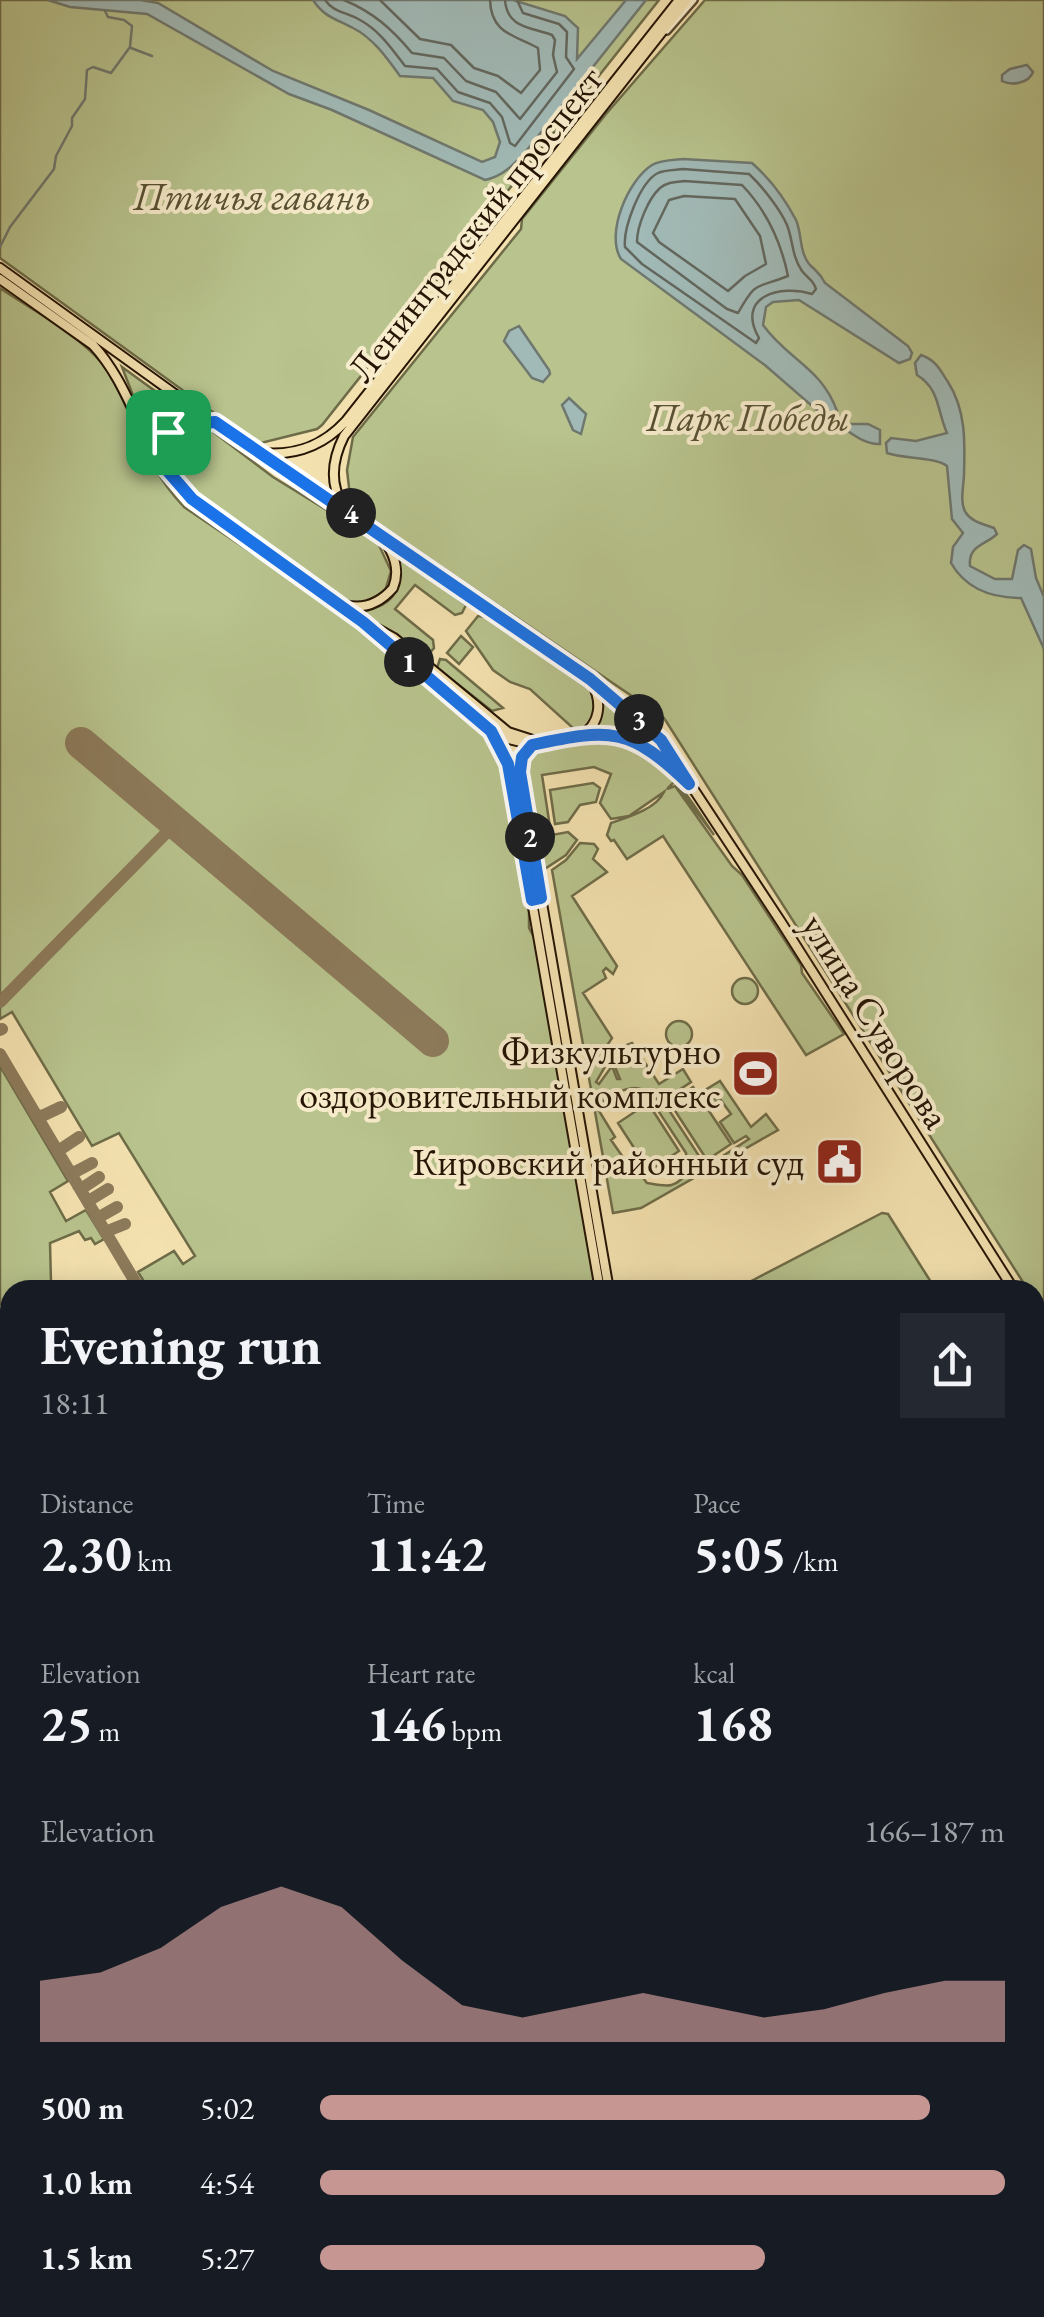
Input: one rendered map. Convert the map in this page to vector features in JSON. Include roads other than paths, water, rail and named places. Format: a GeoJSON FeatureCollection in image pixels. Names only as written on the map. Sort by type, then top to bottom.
{"type":"FeatureCollection","features":[{"type":"Feature","properties":{"kind":"main road","name":"Ленинградский проспект"},"geometry":{"type":"LineString","coordinates":[[259,453],[310,448],[326,440],[346,421],[679,0]]}},
{"type":"Feature","properties":{"kind":"main road","name":"Ленинградский проспект"},"geometry":{"type":"LineString","coordinates":[[346,509],[334,482],[337,450],[344,436],[690,0]]}},
{"type":"Feature","properties":{"kind":"main road"},"geometry":{"type":"LineString","coordinates":[[0,268],[259,453],[590,679],[661,740],[689,784]]}},
{"type":"Feature","properties":{"kind":"main road"},"geometry":{"type":"LineString","coordinates":[[0,280],[93,346],[113,371],[159,461],[192,499],[363,622],[491,731],[512,742],[532,745],[611,733],[631,738],[664,760],[689,784]]}},
{"type":"Feature","properties":{"kind":"main road"},"geometry":{"type":"LineString","coordinates":[[159,461],[160,443],[168,432],[186,424],[215,422]]}},
{"type":"Feature","properties":{"kind":"main road"},"geometry":{"type":"LineString","coordinates":[[332,599],[360,608],[385,597],[393,588],[396,567],[392,552],[376,530]]}},
{"type":"Feature","properties":{"kind":"main road"},"geometry":{"type":"LineString","coordinates":[[363,622],[394,638],[508,732],[544,742]]}},
{"type":"Feature","properties":{"kind":"main road"},"geometry":{"type":"LineString","coordinates":[[579,737],[594,726],[598,709],[590,679]]}},
{"type":"Feature","properties":{"kind":"main road"},"geometry":{"type":"LineString","coordinates":[[491,731],[508,764],[523,823],[607,1280]]}},
{"type":"Feature","properties":{"kind":"main road"},"geometry":{"type":"LineString","coordinates":[[523,823],[520,764],[524,752],[532,745]]}},
{"type":"Feature","properties":{"kind":"main road","name":"улица Суворова"},"geometry":{"type":"LineString","coordinates":[[689,784],[1008,1280]]}},
{"type":"Feature","properties":{"kind":"main road"},"geometry":{"type":"LineString","coordinates":[[590,1204],[599,1280]]}},
{"type":"Feature","properties":{"kind":"water"},"geometry":{"type":"Polygon","coordinates":[[[48,0],[158,3],[273,71],[482,162],[495,157],[500,142],[493,122],[483,110],[453,101],[433,78],[400,76],[367,37],[326,14],[313,0],[513,0],[565,16],[578,28],[577,59],[626,0],[646,0],[527,150],[513,165],[485,180],[289,94],[147,14],[70,7],[48,0]]]}},
{"type":"Feature","properties":{"kind":"water"},"geometry":{"type":"Polygon","coordinates":[[[1027,65],[1033,72],[1028,79],[1002,81],[1002,75],[1010,69],[1027,65]]]}},
{"type":"Feature","properties":{"kind":"water"},"geometry":{"type":"Polygon","coordinates":[[[683,159],[752,163],[792,212],[810,265],[825,283],[908,346],[910,359],[899,363],[799,300],[773,302],[766,307],[763,325],[830,396],[837,411],[835,417],[827,419],[766,366],[621,259],[617,222],[635,182],[655,163],[683,159]]]}},
{"type":"Feature","properties":{"kind":"water"},"geometry":{"type":"Polygon","coordinates":[[[519,326],[549,370],[543,382],[532,378],[504,341],[509,331],[519,326]]]}},
{"type":"Feature","properties":{"kind":"water"},"geometry":{"type":"Polygon","coordinates":[[[921,355],[937,366],[958,404],[964,438],[964,509],[972,519],[994,528],[997,534],[975,550],[970,566],[995,579],[1012,579],[1018,550],[1024,545],[1031,549],[1044,597],[1044,649],[1021,598],[1000,596],[972,586],[951,563],[953,547],[963,533],[952,519],[947,466],[887,453],[886,443],[891,438],[916,441],[947,433],[934,394],[917,375],[915,363],[921,355]]]}},
{"type":"Feature","properties":{"kind":"water"},"geometry":{"type":"Polygon","coordinates":[[[569,398],[586,414],[581,434],[573,430],[562,405],[569,398]]]}},
{"type":"Feature","properties":{"kind":"water"},"geometry":{"type":"Polygon","coordinates":[[[868,424],[880,430],[880,444],[859,438],[840,426],[868,424]]]}},
{"type":"Feature","properties":{"kind":"waterway"},"geometry":{"type":"LineString","coordinates":[[0,247],[10,227],[54,169],[72,118],[85,99],[87,70],[93,67],[111,73],[130,47],[132,26],[108,17],[105,11]]}},
{"type":"Feature","properties":{"kind":"waterway"},"geometry":{"type":"LineString","coordinates":[[131,48],[152,56]]}},
{"type":"Feature","properties":{"kind":"place","name":"Физкультурно оздоровительный комплекс"},"geometry":{"type":"Point","coordinates":[756,1073]}},
{"type":"Feature","properties":{"kind":"place","name":"Кировский районный суд"},"geometry":{"type":"Point","coordinates":[839,1162]}},
{"type":"Feature","properties":{"kind":"park label","name":"Птичья гавань"},"geometry":{"type":"Point","coordinates":[252,196]}},
{"type":"Feature","properties":{"kind":"park label","name":"Парк Победы"},"geometry":{"type":"Point","coordinates":[748,417]}}]}
